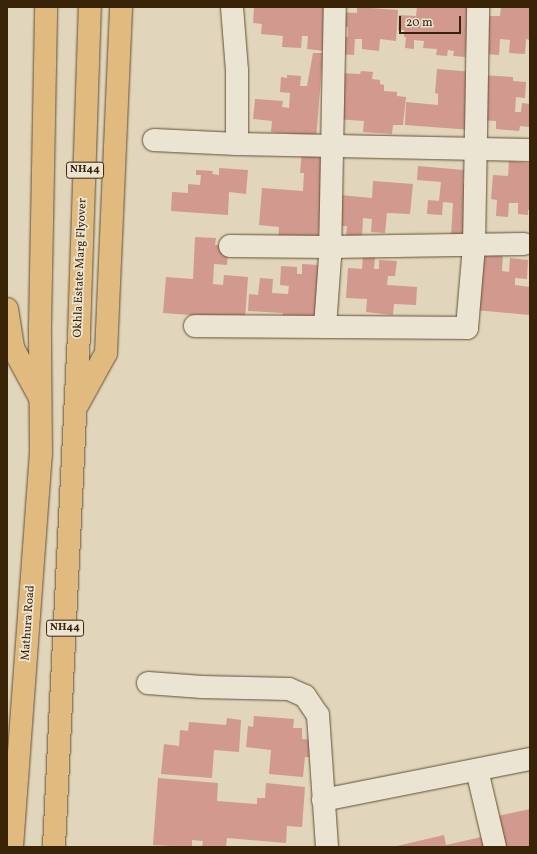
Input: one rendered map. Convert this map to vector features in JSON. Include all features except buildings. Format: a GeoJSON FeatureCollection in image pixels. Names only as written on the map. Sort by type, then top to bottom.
{"type":"FeatureCollection","features":[{"type":"Feature","properties":{"kind":"highway","name":"NH44"},"geometry":{"type":"LineString","coordinates":[[40,399],[46,7]]}},
{"type":"Feature","properties":{"kind":"highway","name":"Okhla Estate Marg Flyover"},"geometry":{"type":"LineString","coordinates":[[76,408],[90,7]]}},
{"type":"Feature","properties":{"kind":"highway"},"geometry":{"type":"LineString","coordinates":[[76,408],[106,353],[122,7]]}},
{"type":"Feature","properties":{"kind":"highway"},"geometry":{"type":"LineString","coordinates":[[8,325],[13,348],[40,399]]}},
{"type":"Feature","properties":{"kind":"highway","name":"Mathura Road"},"geometry":{"type":"LineString","coordinates":[[12,847],[41,454],[40,399]]}},
{"type":"Feature","properties":{"kind":"highway","name":"NH44"},"geometry":{"type":"LineString","coordinates":[[54,847],[76,408]]}},
{"type":"Feature","properties":{"kind":"street"},"geometry":{"type":"LineString","coordinates":[[232,7],[237,71],[237,144]]}},
{"type":"Feature","properties":{"kind":"street"},"geometry":{"type":"LineString","coordinates":[[325,327],[330,247],[335,7]]}},
{"type":"Feature","properties":{"kind":"street"},"geometry":{"type":"LineString","coordinates":[[195,326],[467,328],[474,246],[478,7]]}},
{"type":"Feature","properties":{"kind":"street"},"geometry":{"type":"LineString","coordinates":[[154,140],[237,144],[530,150]]}},
{"type":"Feature","properties":{"kind":"street"},"geometry":{"type":"LineString","coordinates":[[230,246],[330,247],[474,246],[524,244]]}},
{"type":"Feature","properties":{"kind":"street"},"geometry":{"type":"LineString","coordinates":[[148,683],[202,687],[289,689],[305,696],[318,715],[327,847]]}},
{"type":"Feature","properties":{"kind":"street"},"geometry":{"type":"LineString","coordinates":[[323,800],[477,770],[530,758]]}},
{"type":"Feature","properties":{"kind":"street"},"geometry":{"type":"LineString","coordinates":[[477,770],[495,847]]}}]}
